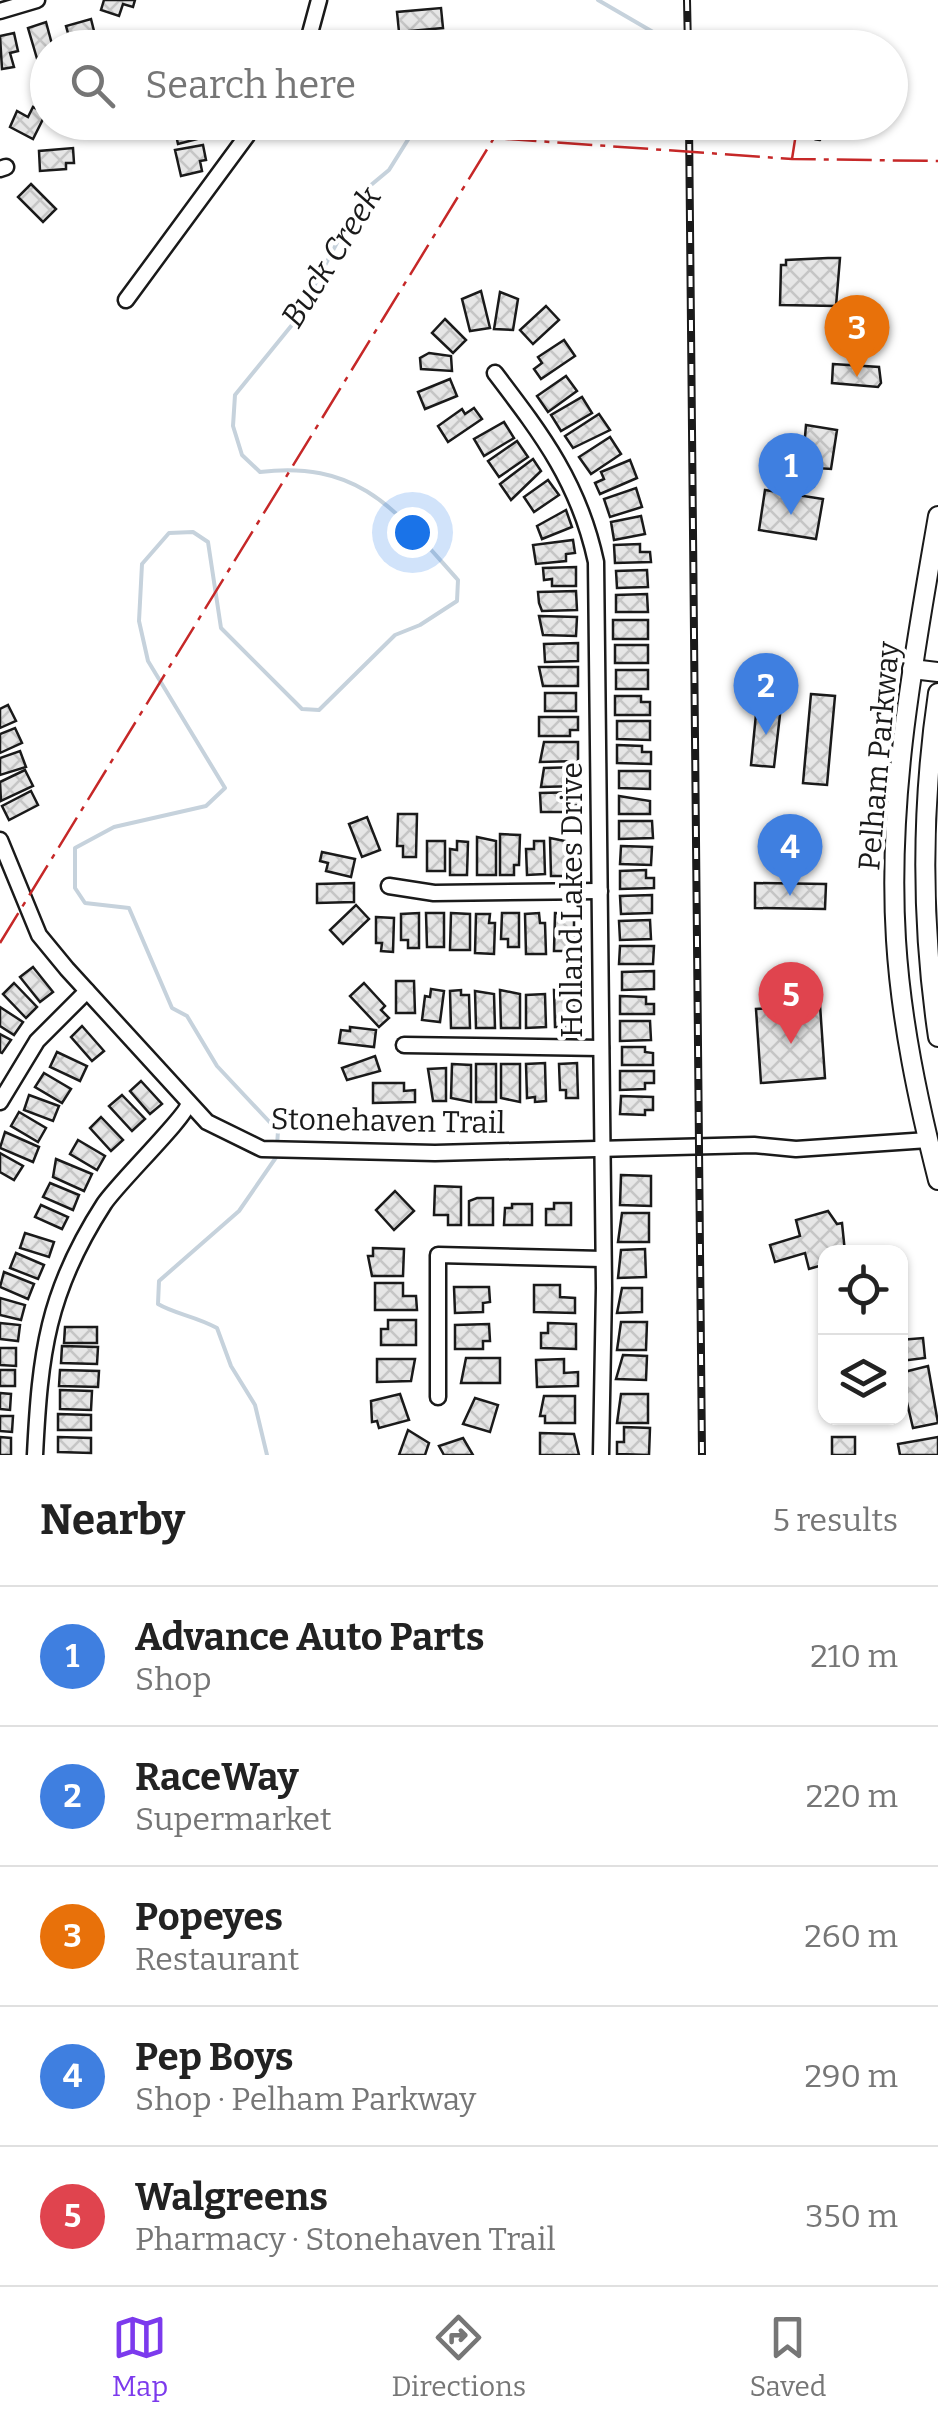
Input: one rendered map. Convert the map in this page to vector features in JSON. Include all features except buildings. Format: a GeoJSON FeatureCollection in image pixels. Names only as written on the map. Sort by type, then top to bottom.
{"type":"FeatureCollection","features":[{"type":"Feature","properties":{"kind":"main road","name":"Pelham Parkway"},"geometry":{"type":"LineString","coordinates":[[938,516],[912,668],[897,789],[894,892],[906,1033],[933,1139],[938,1180]]}},
{"type":"Feature","properties":{"kind":"main road"},"geometry":{"type":"LineString","coordinates":[[912,668],[938,672]]}},
{"type":"Feature","properties":{"kind":"main road","name":"Pelham Parkway"},"geometry":{"type":"LineString","coordinates":[[938,693],[927,788],[924,892],[938,1037]]}},
{"type":"Feature","properties":{"kind":"main road"},"geometry":{"type":"LineString","coordinates":[[894,892],[924,892]]}},
{"type":"Feature","properties":{"kind":"street"},"geometry":{"type":"LineString","coordinates":[[0,10],[37,0]]}},
{"type":"Feature","properties":{"kind":"street"},"geometry":{"type":"LineString","coordinates":[[310,30],[318,0]]}},
{"type":"Feature","properties":{"kind":"street"},"geometry":{"type":"LineString","coordinates":[[126,300],[244,140]]}},
{"type":"Feature","properties":{"kind":"street","name":"Holland Lakes Drive"},"geometry":{"type":"LineString","coordinates":[[495,373],[553,452],[585,511],[596,562],[603,1259],[601,1455]]}},
{"type":"Feature","properties":{"kind":"street","name":"Stonehaven Trail"},"geometry":{"type":"LineString","coordinates":[[0,840],[39,935],[168,1075],[188,1104],[207,1122],[262,1150],[306,1153],[335,1148],[436,1153],[754,1145],[796,1149],[933,1139]]}},
{"type":"Feature","properties":{"kind":"street"},"geometry":{"type":"LineString","coordinates":[[389,886],[434,893],[600,892]]}},
{"type":"Feature","properties":{"kind":"street"},"geometry":{"type":"LineString","coordinates":[[0,1102],[37,1041],[87,991]]}},
{"type":"Feature","properties":{"kind":"street"},"geometry":{"type":"LineString","coordinates":[[404,1046],[601,1048]]}},
{"type":"Feature","properties":{"kind":"street"},"geometry":{"type":"LineString","coordinates":[[36,1455],[42,1344],[55,1299],[104,1205],[150,1148],[186,1113],[188,1104]]}},
{"type":"Feature","properties":{"kind":"street"},"geometry":{"type":"LineString","coordinates":[[438,1397],[438,1255],[603,1259]]}},
{"type":"Feature","properties":{"kind":"waterway","name":"Buck Creek"},"geometry":{"type":"LineString","coordinates":[[598,0],[650,30]]}},
{"type":"Feature","properties":{"kind":"waterway","name":"Buck Creek"},"geometry":{"type":"LineString","coordinates":[[277,1146],[278,1131],[217,1066],[187,1016],[172,1008],[129,908],[85,903],[75,888],[75,848],[114,827],[206,806],[225,788],[148,661],[139,621],[142,564],[169,533],[193,532],[208,542],[221,628],[302,709],[319,710],[395,635],[420,625],[457,601],[458,580],[416,533],[374,496],[325,474],[295,470],[260,472],[242,455],[233,426],[235,395],[296,320],[365,190],[389,170],[408,140]]}},
{"type":"Feature","properties":{"kind":"waterway","name":"Buck Creek"},"geometry":{"type":"LineString","coordinates":[[267,1455],[255,1405],[231,1366],[217,1328],[158,1304],[159,1281],[239,1211],[277,1156]]}},
{"type":"Feature","properties":{"kind":"railway"},"geometry":{"type":"LineString","coordinates":[[687,0],[688,30]]}},
{"type":"Feature","properties":{"kind":"railway"},"geometry":{"type":"LineString","coordinates":[[689,140],[702,1455]]}},
{"type":"Feature","properties":{"kind":"power"},"geometry":{"type":"LineString","coordinates":[[0,943],[493,140]]}},
{"type":"Feature","properties":{"kind":"power"},"geometry":{"type":"LineString","coordinates":[[522,140],[792,159],[938,161]]}},
{"type":"Feature","properties":{"kind":"power"},"geometry":{"type":"LineString","coordinates":[[792,159],[795,140]]}},
{"type":"Feature","properties":{"kind":"place","name":"Popeyes"},"geometry":{"type":"Point","coordinates":[857,377]}},
{"type":"Feature","properties":{"kind":"place","name":"Advance Auto Parts"},"geometry":{"type":"Point","coordinates":[791,515]}},
{"type":"Feature","properties":{"kind":"place","name":"RaceWay"},"geometry":{"type":"Point","coordinates":[766,735]}},
{"type":"Feature","properties":{"kind":"place","name":"Pep Boys"},"geometry":{"type":"Point","coordinates":[790,896]}},
{"type":"Feature","properties":{"kind":"place","name":"Walgreens"},"geometry":{"type":"Point","coordinates":[791,1044]}}]}
